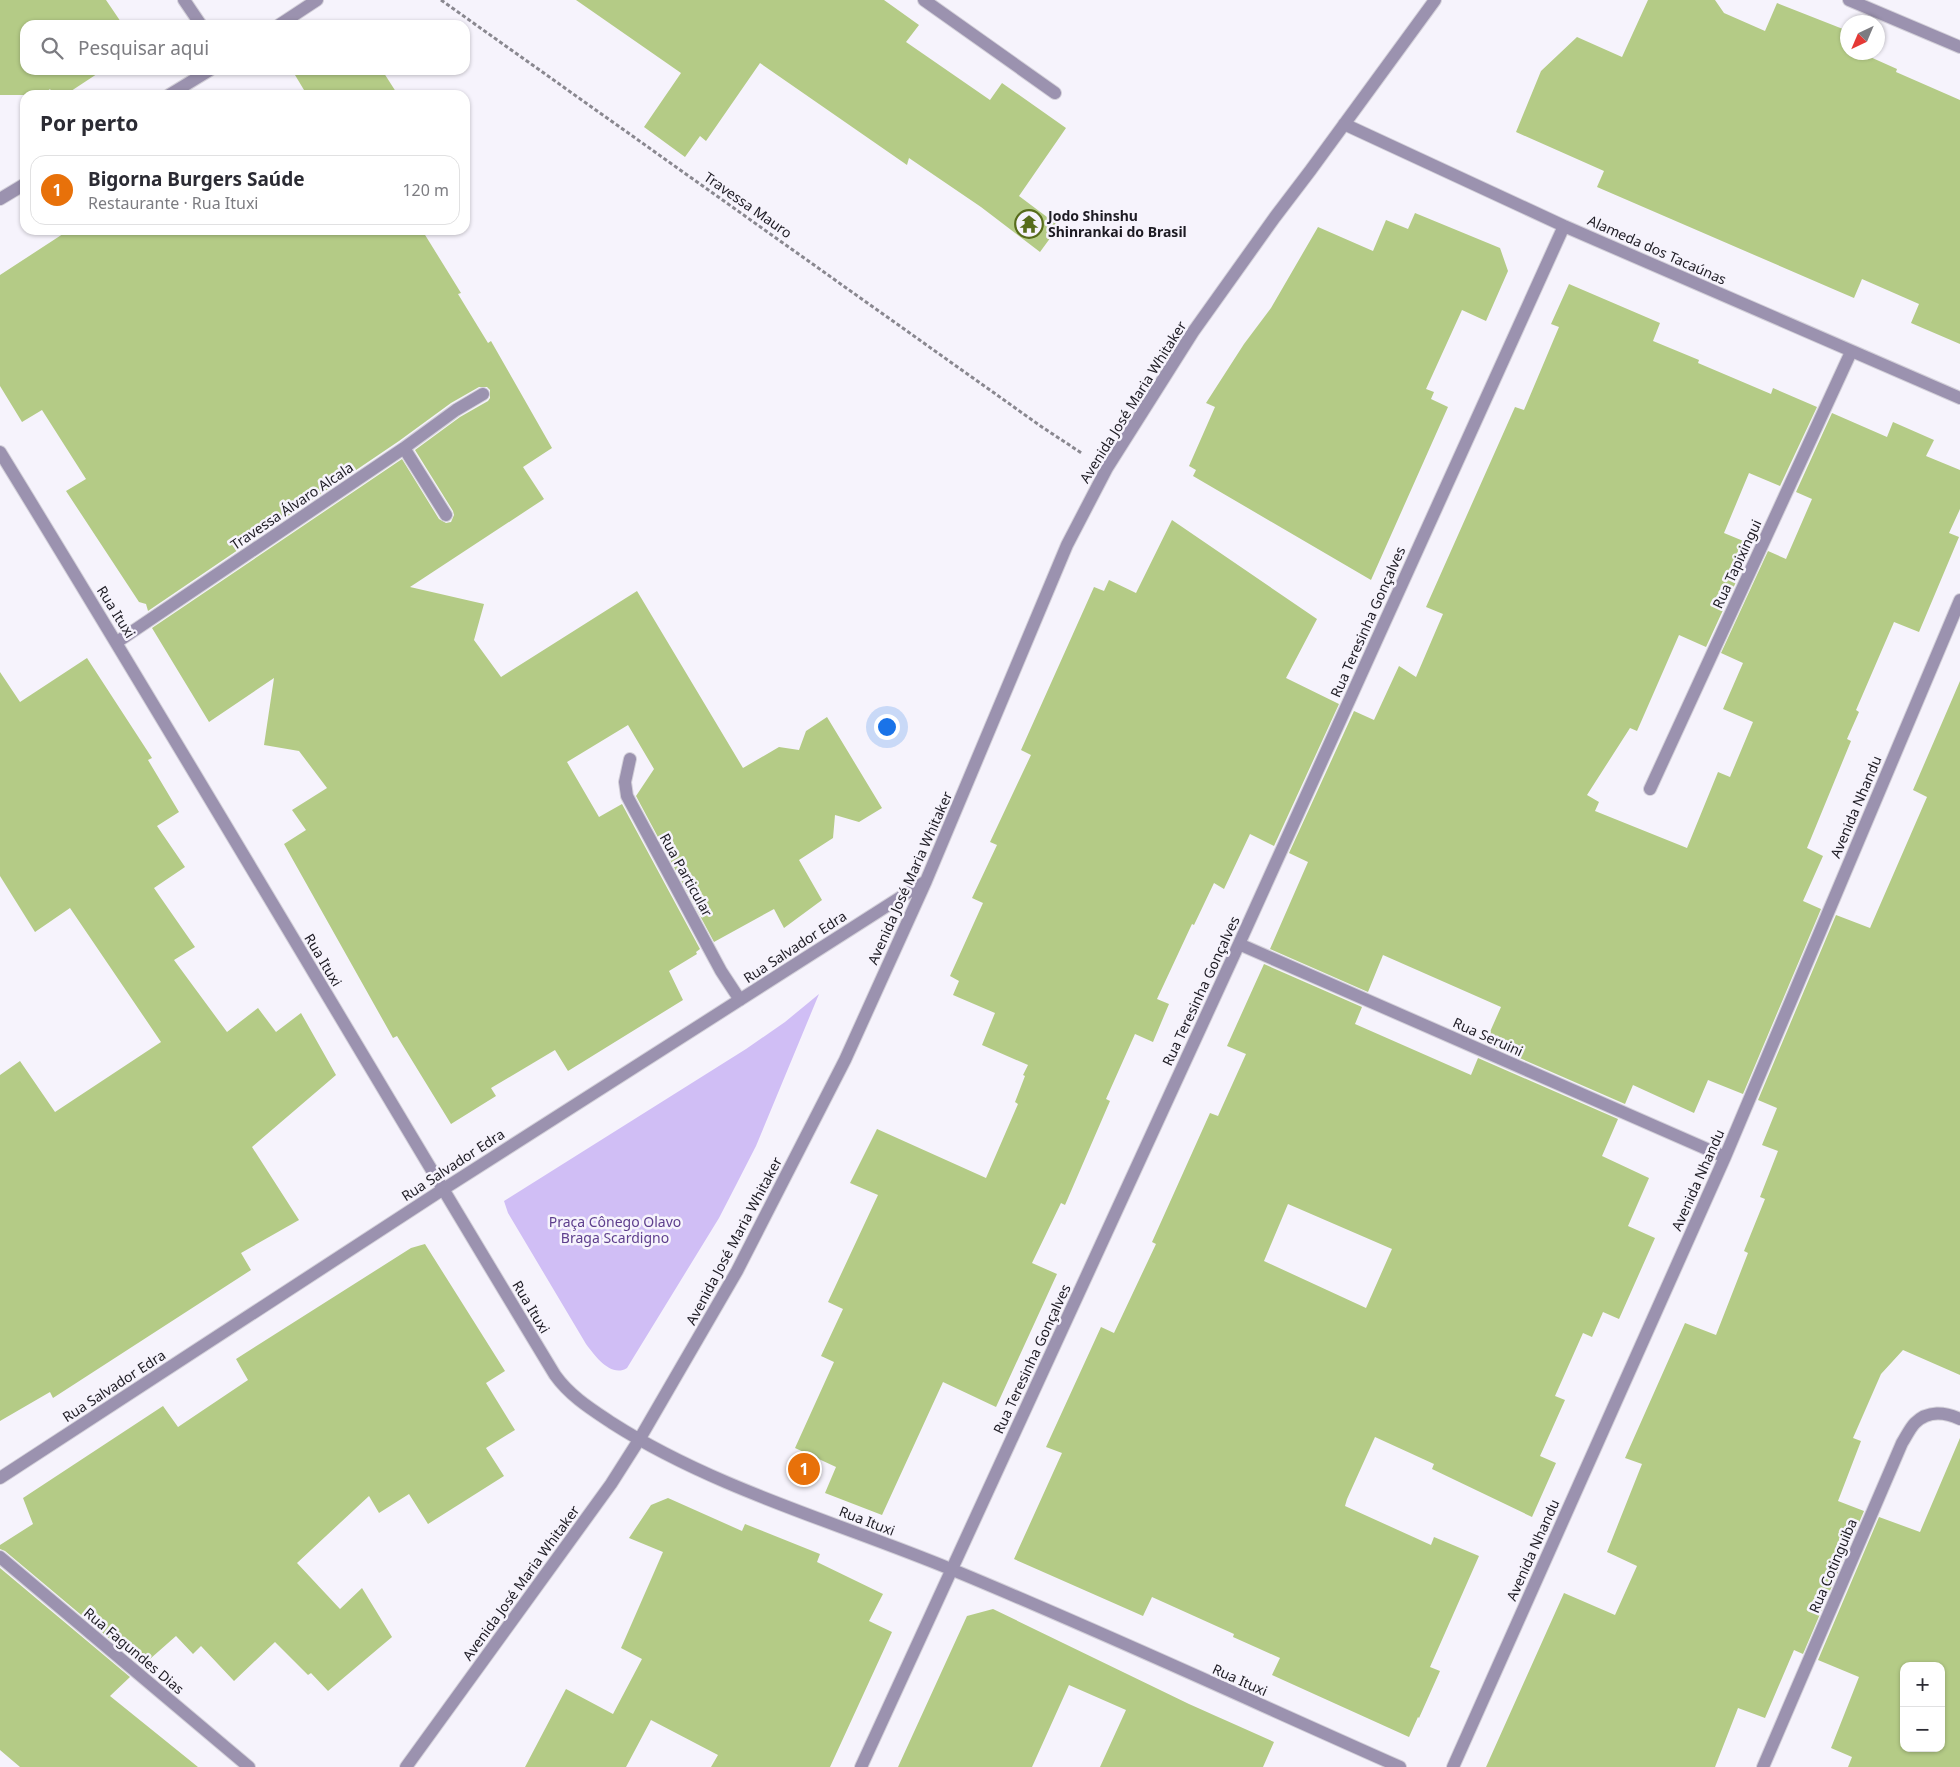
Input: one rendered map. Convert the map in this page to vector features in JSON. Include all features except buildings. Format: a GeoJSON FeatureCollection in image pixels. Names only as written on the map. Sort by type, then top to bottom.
{"type":"FeatureCollection","features":[{"type":"Feature","properties":{"kind":"street"},"geometry":{"type":"LineString","coordinates":[[184,0],[198,20]]}},
{"type":"Feature","properties":{"kind":"street"},"geometry":{"type":"LineString","coordinates":[[287,20],[317,0]]}},
{"type":"Feature","properties":{"kind":"street"},"geometry":{"type":"LineString","coordinates":[[924,0],[1055,93]]}},
{"type":"Feature","properties":{"kind":"street","name":"Avenida José Maria Whitaker"},"geometry":{"type":"LineString","coordinates":[[406,1767],[564,1551],[639,1440],[737,1271],[841,1069],[926,881],[1067,545],[1107,468],[1193,332],[1435,0]]}},
{"type":"Feature","properties":{"kind":"street"},"geometry":{"type":"LineString","coordinates":[[1849,0],[1960,47]]}},
{"type":"Feature","properties":{"kind":"street"},"geometry":{"type":"LineString","coordinates":[[177,90],[202,75]]}},
{"type":"Feature","properties":{"kind":"street","name":"Alameda dos Tacaúnas"},"geometry":{"type":"LineString","coordinates":[[1344,124],[1564,226],[1960,398]]}},
{"type":"Feature","properties":{"kind":"street"},"geometry":{"type":"LineString","coordinates":[[0,199],[20,187]]}},
{"type":"Feature","properties":{"kind":"street","name":"Rua Teresinha Gonçalves"},"geometry":{"type":"LineString","coordinates":[[861,1767],[1239,944],[1564,226]]}},
{"type":"Feature","properties":{"kind":"street","name":"Rua Tapixingui"},"geometry":{"type":"LineString","coordinates":[[1650,789],[1851,352]]}},
{"type":"Feature","properties":{"kind":"street","name":"Travessa Álvaro Alcala"},"geometry":{"type":"LineString","coordinates":[[117,642],[404,448],[456,410],[483,394]]}},
{"type":"Feature","properties":{"kind":"street"},"geometry":{"type":"LineString","coordinates":[[404,448],[446,515]]}},
{"type":"Feature","properties":{"kind":"street","name":"Rua Ituxi"},"geometry":{"type":"LineString","coordinates":[[0,452],[117,642],[442,1190],[561,1384],[584,1405],[639,1440],[705,1473],[952,1569],[1400,1767]]}},
{"type":"Feature","properties":{"kind":"street","name":"Avenida Nhandu"},"geometry":{"type":"LineString","coordinates":[[1453,1767],[1725,1158],[1960,600]]}},
{"type":"Feature","properties":{"kind":"street","name":"Rua Particular"},"geometry":{"type":"LineString","coordinates":[[630,759],[624,782],[627,796],[721,971],[740,1000]]}},
{"type":"Feature","properties":{"kind":"street","name":"Rua Salvador Edra"},"geometry":{"type":"LineString","coordinates":[[0,1478],[442,1190],[926,881]]}},
{"type":"Feature","properties":{"kind":"street","name":"Rua Seruini"},"geometry":{"type":"LineString","coordinates":[[1239,944],[1725,1158]]}},
{"type":"Feature","properties":{"kind":"street","name":"Rua Cotinguiba"},"geometry":{"type":"LineString","coordinates":[[1762,1767],[1902,1443],[1916,1422],[1933,1413],[1948,1413],[1960,1419]]}},
{"type":"Feature","properties":{"kind":"street","name":"Rua Fagundes Dias"},"geometry":{"type":"LineString","coordinates":[[0,1557],[249,1767]]}},
{"type":"Feature","properties":{"kind":"path","name":"Travessa Mauro"},"geometry":{"type":"LineString","coordinates":[[441,0],[469,20]]}},
{"type":"Feature","properties":{"kind":"path","name":"Travessa Mauro"},"geometry":{"type":"LineString","coordinates":[[470,21],[1069,447],[1107,468]]}},
{"type":"Feature","properties":{"kind":"green space","name":"Praça Cônego Olavo Braga Scardigno"},"geometry":{"type":"Polygon","coordinates":[[[819,994],[756,1146],[719,1218],[627,1368],[615,1370],[609,1368],[599,1360],[586,1344],[508,1213],[504,1201],[746,1049],[785,1022],[819,994]]]}},
{"type":"Feature","properties":{"kind":"place","name":"Jodo Shinshu Shinrankai do Brasil"},"geometry":{"type":"Point","coordinates":[1029,224]}},
{"type":"Feature","properties":{"kind":"place","name":"Bigorna Burgers Saúde"},"geometry":{"type":"Point","coordinates":[804,1469]}}]}
